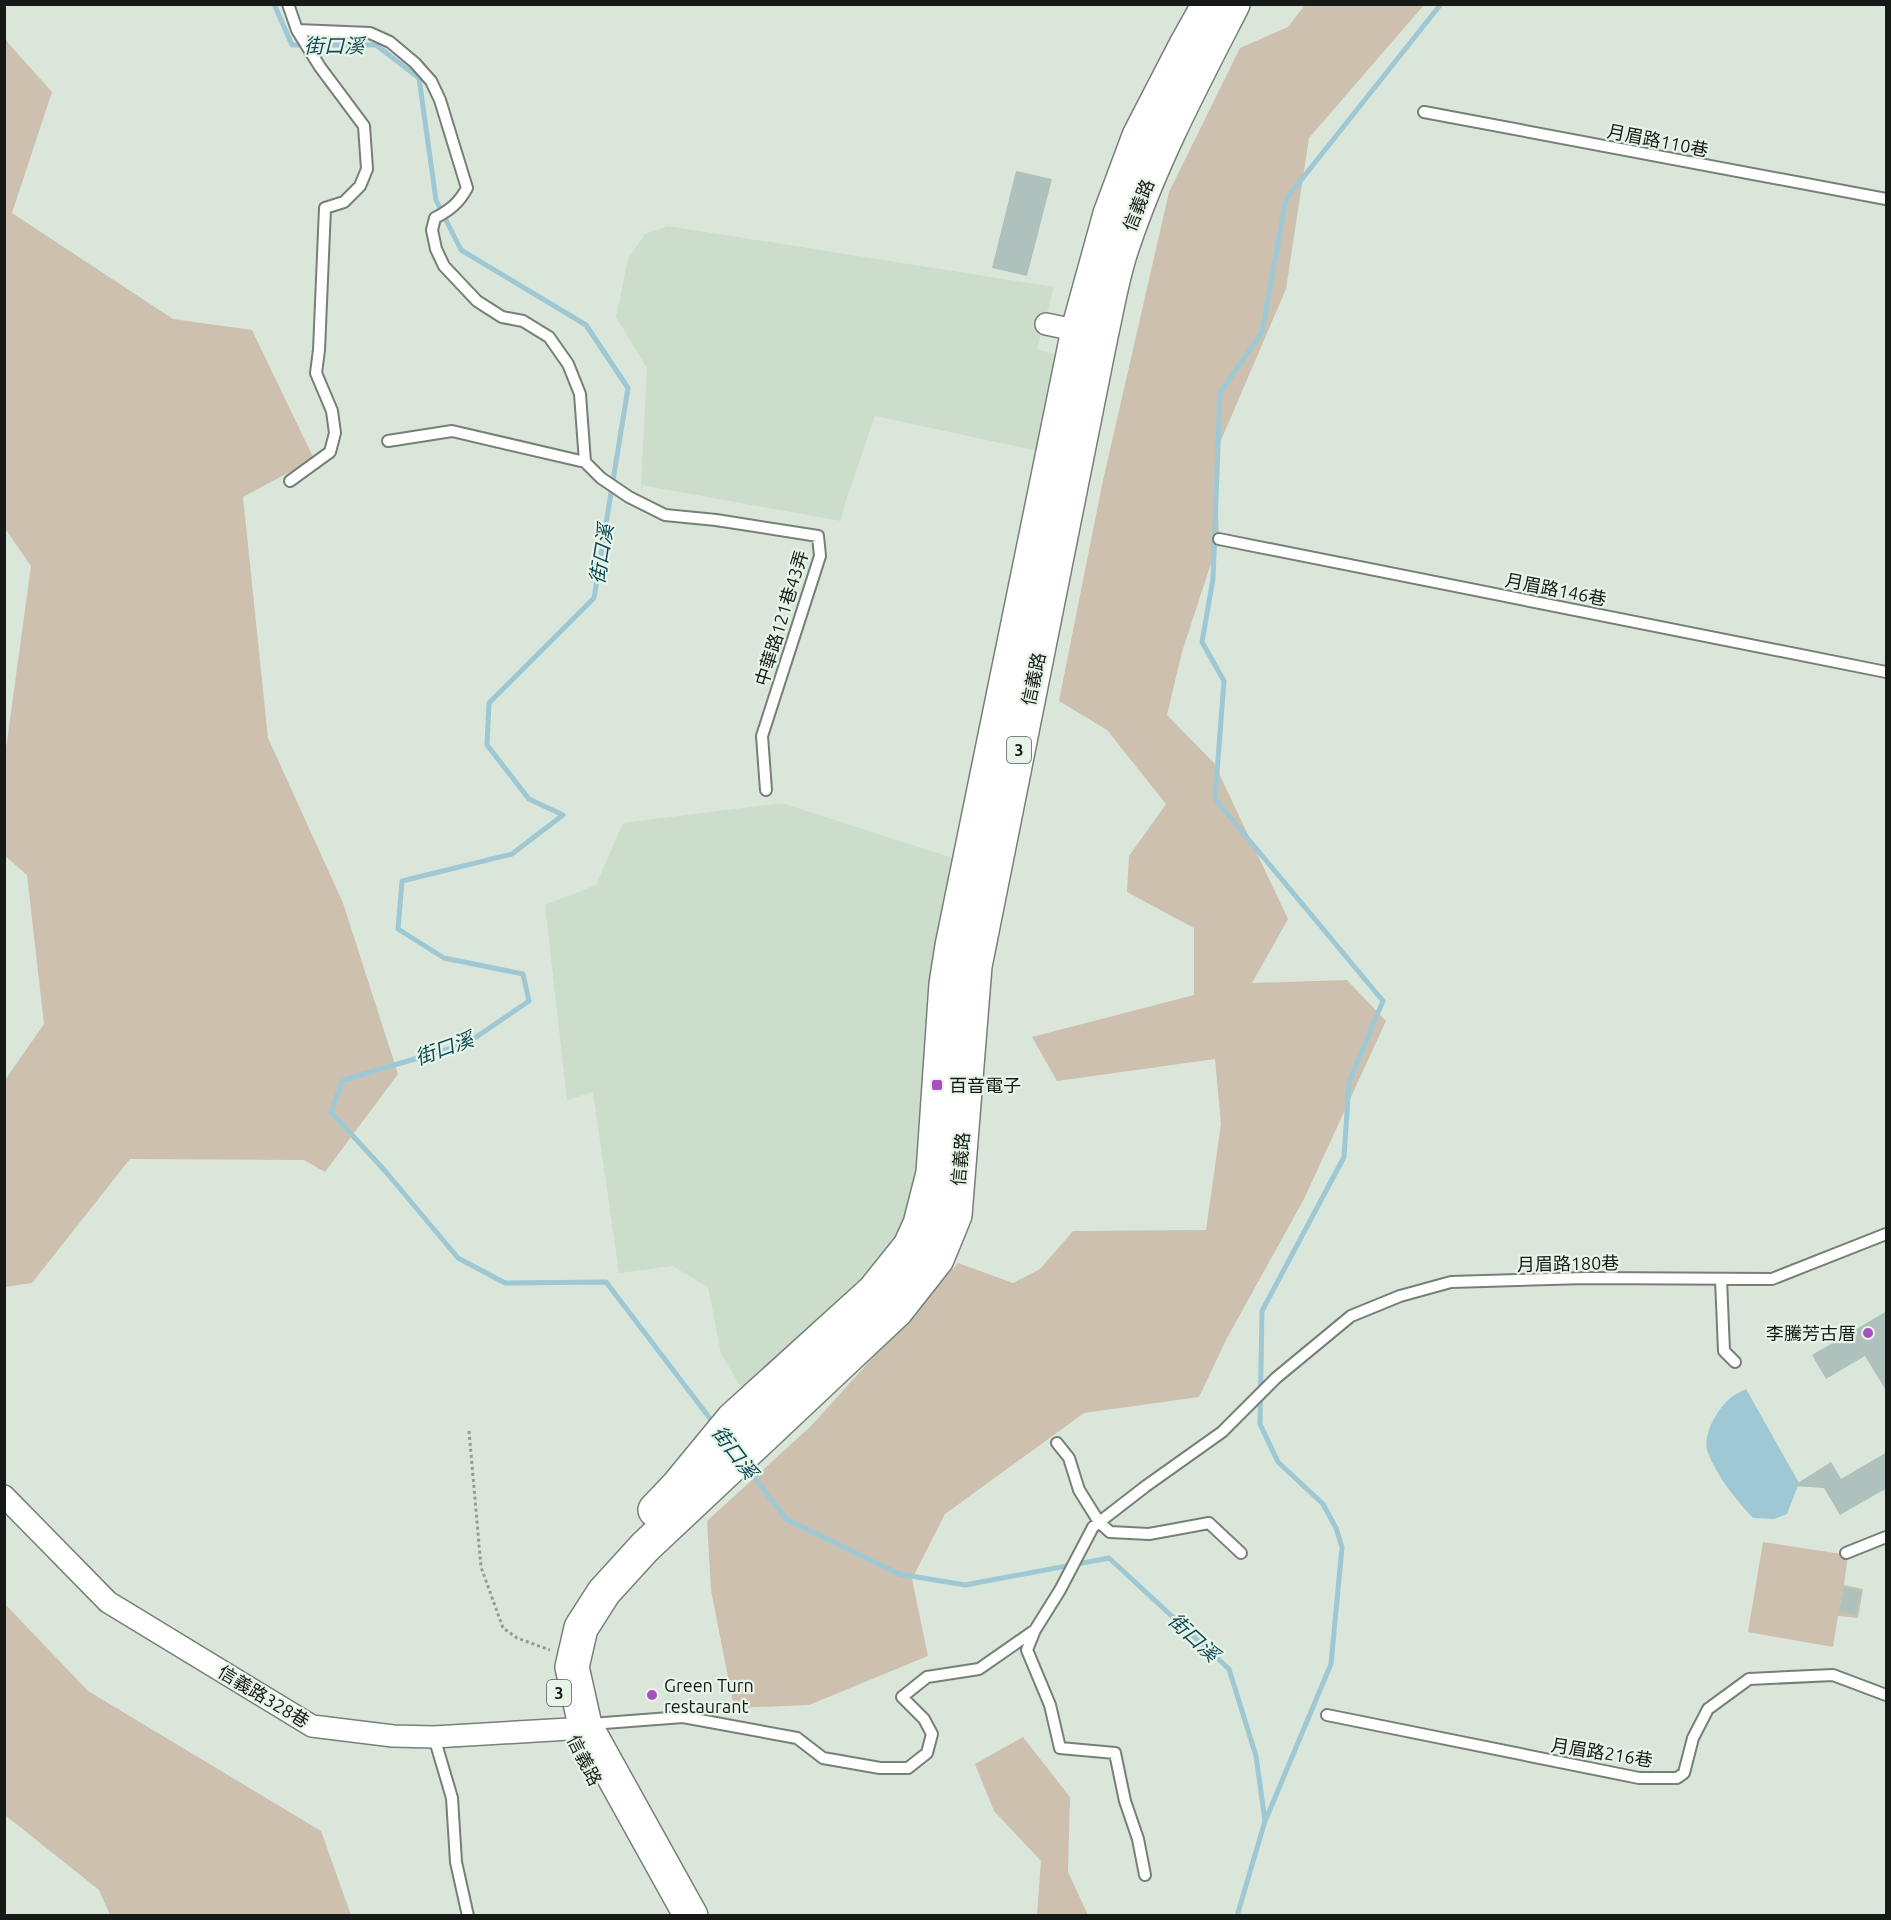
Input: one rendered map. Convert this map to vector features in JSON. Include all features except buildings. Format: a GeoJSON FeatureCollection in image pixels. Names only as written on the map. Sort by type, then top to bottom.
{"type":"FeatureCollection","features":[{"type":"Feature","properties":{"kind":"main road","name":"信義路"},"geometry":{"type":"LineString","coordinates":[[683,1912],[582,1760],[572,1667],[581,1628],[604,1592],[683,1496],[733,1419],[874,1290],[910,1246],[920,1224],[933,1173],[959,992],[978,814],[1075,330],[1110,214],[1139,136],[1209,4]]}},
{"type":"Feature","properties":{"kind":"main road","name":"信義路"},"geometry":{"type":"LineString","coordinates":[[1075,330],[1127,233],[1184,98],[1233,4]]}},
{"type":"Feature","properties":{"kind":"main road","name":"信義路"},"geometry":{"type":"LineString","coordinates":[[577,1727],[554,1676],[555,1652],[569,1608],[590,1579],[683,1496],[753,1446],[896,1311],[937,1259],[955,1215],[959,992]]}},
{"type":"Feature","properties":{"kind":"street","name":"信義路328巷"},"geometry":{"type":"LineString","coordinates":[[4,1496],[108,1602],[312,1726],[393,1736],[434,1737],[577,1727]]}},
{"type":"Feature","properties":{"kind":"lane"},"geometry":{"type":"LineString","coordinates":[[288,4],[297,30],[320,67],[364,126],[367,169],[360,186],[344,202],[325,208],[316,373],[332,411],[335,433],[330,452],[290,481]]}},
{"type":"Feature","properties":{"kind":"lane"},"geometry":{"type":"LineString","coordinates":[[297,30],[369,33],[390,42],[415,63],[431,81],[440,100],[466,188],[460,201],[435,218],[432,230],[436,249],[444,266],[477,301],[502,317],[522,321],[549,337],[568,364],[580,394],[585,462],[452,432],[388,441]]}},
{"type":"Feature","properties":{"kind":"lane","name":"月眉路110巷"},"geometry":{"type":"LineString","coordinates":[[1424,112],[1887,200]]}},
{"type":"Feature","properties":{"kind":"lane","name":"中華路121巷43弄"},"geometry":{"type":"LineString","coordinates":[[585,462],[601,478],[622,492],[665,515],[716,520],[818,536],[820,556],[762,736],[766,790]]}},
{"type":"Feature","properties":{"kind":"lane","name":"月眉路146巷"},"geometry":{"type":"LineString","coordinates":[[1219,540],[1887,672]]}},
{"type":"Feature","properties":{"kind":"lane","name":"月眉路180巷"},"geometry":{"type":"LineString","coordinates":[[1035,1630],[1093,1527],[1222,1432],[1271,1383],[1351,1316],[1400,1296],[1451,1282],[1586,1278],[1772,1279],[1887,1233]]}},
{"type":"Feature","properties":{"kind":"lane"},"geometry":{"type":"LineString","coordinates":[[1721,1279],[1724,1351],[1735,1362]]}},
{"type":"Feature","properties":{"kind":"lane"},"geometry":{"type":"LineString","coordinates":[[1057,1443],[1069,1458],[1079,1490],[1099,1522],[1110,1532],[1149,1534],[1209,1523],[1241,1553]]}},
{"type":"Feature","properties":{"kind":"lane"},"geometry":{"type":"LineString","coordinates":[[1846,1553],[1887,1537]]}},
{"type":"Feature","properties":{"kind":"lane"},"geometry":{"type":"LineString","coordinates":[[577,1727],[683,1717],[797,1738],[823,1758],[880,1768],[908,1768],[927,1753],[932,1734],[924,1719],[902,1697],[927,1677],[979,1669],[1035,1630]]}},
{"type":"Feature","properties":{"kind":"lane"},"geometry":{"type":"LineString","coordinates":[[1035,1630],[1027,1650],[1050,1705],[1060,1748],[1115,1753],[1145,1875]]}},
{"type":"Feature","properties":{"kind":"lane","name":"月眉路216巷"},"geometry":{"type":"LineString","coordinates":[[1327,1715],[1639,1778],[1677,1778],[1684,1773],[1693,1738],[1708,1709],[1749,1679],[1833,1675],[1887,1695]]}},
{"type":"Feature","properties":{"kind":"lane"},"geometry":{"type":"LineString","coordinates":[[434,1737],[452,1798],[456,1863],[468,1916]]}},
{"type":"Feature","properties":{"kind":"path"},"geometry":{"type":"LineString","coordinates":[[469,1431],[481,1567],[503,1628],[517,1638],[555,1652]]}},
{"type":"Feature","properties":{"kind":"shaded area"},"geometry":{"type":"Polygon","coordinates":[[[1305,5],[1424,5],[1309,138],[1286,289],[1216,452],[1219,539],[1182,652],[1167,715],[1214,763],[1288,919],[1252,983],[1347,980],[1386,1021],[1304,1199],[1226,1340],[1199,1397],[1084,1413],[945,1514],[912,1579],[928,1656],[809,1705],[734,1708],[711,1590],[707,1521],[812,1425],[958,1263],[1013,1283],[1040,1269],[1073,1231],[1206,1230],[1221,1124],[1215,1059],[1057,1081],[1032,1037],[1194,995],[1194,928],[1127,892],[1129,856],[1166,804],[1107,730],[1059,701],[1102,485],[1169,192],[1240,48],[1288,27],[1305,5]]]}},
{"type":"Feature","properties":{"kind":"shaded area"},"geometry":{"type":"Polygon","coordinates":[[[4,36],[52,92],[12,213],[173,319],[252,330],[314,459],[243,497],[268,738],[343,903],[398,1074],[325,1172],[304,1160],[130,1159],[32,1283],[5,1287],[5,1080],[44,1024],[27,875],[4,855],[5,756],[31,566],[4,527],[4,36]]]}},
{"type":"Feature","properties":{"kind":"shaded area"},"geometry":{"type":"Polygon","coordinates":[[[668,226],[1054,287],[1037,349],[1066,358],[1047,453],[875,416],[841,521],[641,485],[647,368],[616,317],[628,259],[645,234],[668,226]]]}},
{"type":"Feature","properties":{"kind":"shaded area"},"geometry":{"type":"Polygon","coordinates":[[[782,803],[962,861],[916,1216],[894,1262],[751,1404],[721,1354],[708,1287],[672,1266],[619,1273],[593,1092],[567,1100],[545,905],[596,885],[623,823],[782,803]]]}},
{"type":"Feature","properties":{"kind":"shaded area"},"geometry":{"type":"Polygon","coordinates":[[[1763,1542],[1848,1555],[1844,1585],[1863,1589],[1858,1618],[1838,1616],[1833,1647],[1748,1632],[1763,1542]]]}},
{"type":"Feature","properties":{"kind":"shaded area"},"geometry":{"type":"Polygon","coordinates":[[[4,1603],[88,1691],[321,1831],[351,1915],[110,1915],[99,1890],[5,1815],[4,1603]]]}},
{"type":"Feature","properties":{"kind":"shaded area"},"geometry":{"type":"Polygon","coordinates":[[[1023,1737],[1070,1797],[1068,1872],[1088,1915],[1037,1915],[1041,1861],[994,1811],[975,1764],[1023,1737]]]}},
{"type":"Feature","properties":{"kind":"water"},"geometry":{"type":"Polygon","coordinates":[[[1746,1389],[1799,1483],[1787,1514],[1774,1519],[1753,1518],[1716,1470],[1706,1446],[1709,1430],[1717,1414],[1728,1401],[1746,1389]]]}},
{"type":"Feature","properties":{"kind":"waterway","name":"街口溪"},"geometry":{"type":"LineString","coordinates":[[274,4],[292,45],[376,45],[419,78],[436,200],[461,250],[586,325],[628,388],[594,598],[489,703],[487,745],[529,799],[563,815],[512,854],[402,881],[398,929],[444,958],[523,974],[529,1001],[466,1044],[343,1080],[331,1112],[386,1172],[458,1258],[505,1283],[606,1282],[715,1425]]}},
{"type":"Feature","properties":{"kind":"waterway"},"geometry":{"type":"LineString","coordinates":[[1266,1819],[1331,1664],[1342,1547],[1336,1528],[1323,1504],[1278,1462],[1260,1424],[1262,1311],[1344,1157],[1349,1082],[1383,1001],[1215,799],[1224,681],[1202,642],[1213,579],[1220,393],[1262,332],[1286,199],[1441,4]]}},
{"type":"Feature","properties":{"kind":"waterway","name":"街口溪"},"geometry":{"type":"LineString","coordinates":[[746,1466],[786,1519],[899,1574],[965,1585],[1109,1558],[1229,1669],[1256,1756],[1265,1821],[1237,1916]]}},
{"type":"Feature","properties":{"kind":"place","name":"百音電子"},"geometry":{"type":"Point","coordinates":[937,1085]}},
{"type":"Feature","properties":{"kind":"place","name":"李騰芳古厝"},"geometry":{"type":"Point","coordinates":[1868,1333]}},
{"type":"Feature","properties":{"kind":"place","name":"Green Turn restaurant"},"geometry":{"type":"Point","coordinates":[652,1695]}}]}
